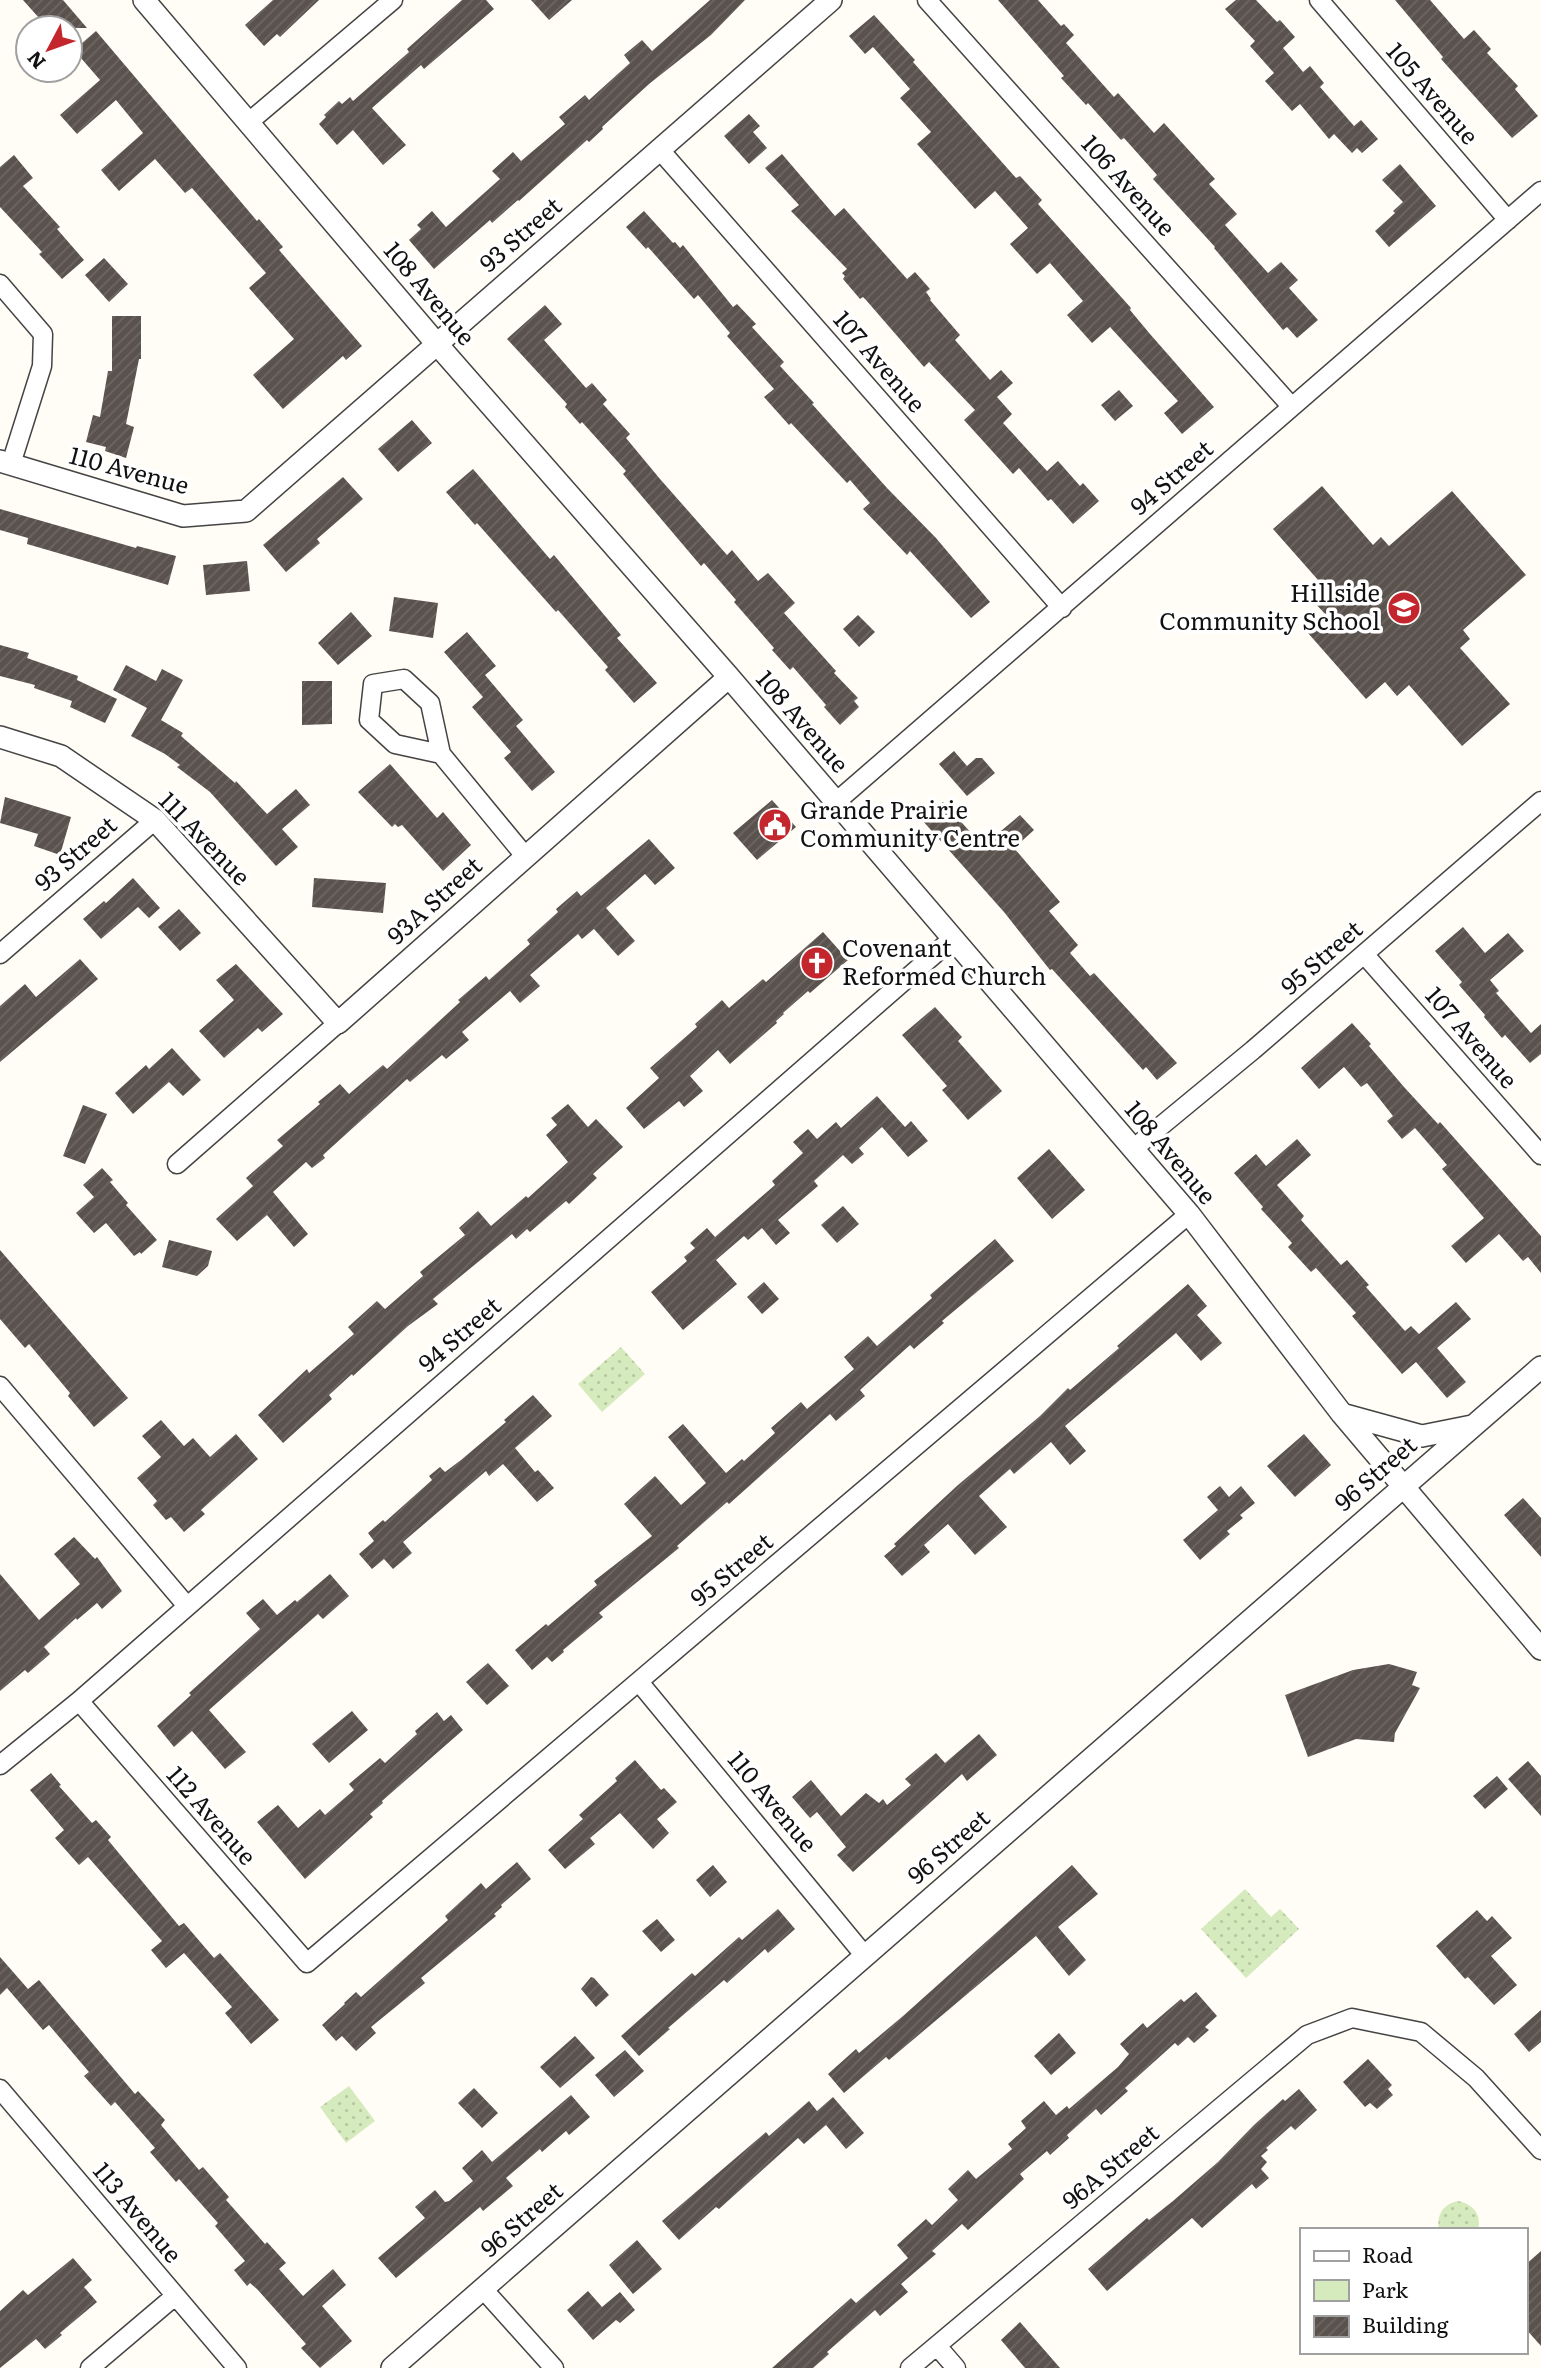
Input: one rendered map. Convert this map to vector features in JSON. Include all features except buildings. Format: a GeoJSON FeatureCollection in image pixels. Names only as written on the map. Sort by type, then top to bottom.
{"type":"FeatureCollection","features":[{"type":"Feature","properties":{"kind":"street","name":"108 Avenue"},"geometry":{"type":"LineString","coordinates":[[144,0],[436,343],[729,677],[1189,1214],[1342,1414],[1541,1650]]}},
{"type":"Feature","properties":{"kind":"street"},"geometry":{"type":"LineString","coordinates":[[249,122],[393,0]]}},
{"type":"Feature","properties":{"kind":"street","name":"93 Street"},"geometry":{"type":"LineString","coordinates":[[246,511],[831,0]]}},
{"type":"Feature","properties":{"kind":"street","name":"106 Avenue"},"geometry":{"type":"LineString","coordinates":[[928,0],[1292,406]]}},
{"type":"Feature","properties":{"kind":"street","name":"105 Avenue"},"geometry":{"type":"LineString","coordinates":[[1319,0],[1507,220]]}},
{"type":"Feature","properties":{"kind":"street","name":"107 Avenue"},"geometry":{"type":"LineString","coordinates":[[659,149],[1062,608]]}},
{"type":"Feature","properties":{"kind":"street","name":"94 Street"},"geometry":{"type":"LineString","coordinates":[[836,802],[1541,191]]}},
{"type":"Feature","properties":{"kind":"street"},"geometry":{"type":"LineString","coordinates":[[0,284],[43,334],[42,366],[5,463]]}},
{"type":"Feature","properties":{"kind":"street","name":"110 Avenue"},"geometry":{"type":"LineString","coordinates":[[5,463],[183,516],[246,511]]}},
{"type":"Feature","properties":{"kind":"street","name":"93A Street"},"geometry":{"type":"LineString","coordinates":[[177,1164],[729,677]]}},
{"type":"Feature","properties":{"kind":"street"},"geometry":{"type":"LineString","coordinates":[[440,754],[395,744],[369,720],[373,684],[404,679],[430,703],[440,754],[525,856]]}},
{"type":"Feature","properties":{"kind":"street","name":"111 Avenue"},"geometry":{"type":"LineString","coordinates":[[0,737],[61,756],[155,820],[338,1023]]}},
{"type":"Feature","properties":{"kind":"street","name":"95 Street"},"geometry":{"type":"LineString","coordinates":[[1133,1149],[1541,801]]}},
{"type":"Feature","properties":{"kind":"street","name":"93 Street"},"geometry":{"type":"LineString","coordinates":[[0,954],[155,820]]}},
{"type":"Feature","properties":{"kind":"street","name":"94 Street"},"geometry":{"type":"LineString","coordinates":[[0,1765],[79,1701],[951,939]]}},
{"type":"Feature","properties":{"kind":"street","name":"107 Avenue"},"geometry":{"type":"LineString","coordinates":[[1364,954],[1541,1155]]}},
{"type":"Feature","properties":{"kind":"street","name":"95 Street"},"geometry":{"type":"LineString","coordinates":[[307,1963],[1189,1214]]}},
{"type":"Feature","properties":{"kind":"street","name":"96 Street"},"geometry":{"type":"LineString","coordinates":[[392,2368],[1541,1367]]}},
{"type":"Feature","properties":{"kind":"street"},"geometry":{"type":"LineString","coordinates":[[0,1386],[187,1606]]}},
{"type":"Feature","properties":{"kind":"street"},"geometry":{"type":"LineString","coordinates":[[1342,1414],[1422,1436],[1474,1426]]}},
{"type":"Feature","properties":{"kind":"street","name":"110 Avenue"},"geometry":{"type":"LineString","coordinates":[[639,1682],[865,1956]]}},
{"type":"Feature","properties":{"kind":"street","name":"112 Avenue"},"geometry":{"type":"LineString","coordinates":[[79,1701],[307,1963]]}},
{"type":"Feature","properties":{"kind":"street","name":"96A Street"},"geometry":{"type":"LineString","coordinates":[[911,2368],[1307,2035],[1352,2018],[1421,2032],[1476,2078],[1541,2150]]}},
{"type":"Feature","properties":{"kind":"street","name":"113 Avenue"},"geometry":{"type":"LineString","coordinates":[[0,2089],[237,2368]]}},
{"type":"Feature","properties":{"kind":"street"},"geometry":{"type":"LineString","coordinates":[[482,2289],[554,2368]]}},
{"type":"Feature","properties":{"kind":"street"},"geometry":{"type":"LineString","coordinates":[[90,2368],[175,2295]]}},
{"type":"Feature","properties":{"kind":"street"},"geometry":{"type":"LineString","coordinates":[[937,2346],[956,2368]]}},
{"type":"Feature","properties":{"kind":"green space"},"geometry":{"type":"Polygon","coordinates":[[[621,1347],[645,1374],[602,1412],[578,1384],[621,1347]]]}},
{"type":"Feature","properties":{"kind":"green space"},"geometry":{"type":"Polygon","coordinates":[[[1245,1889],[1271,1917],[1280,1909],[1299,1929],[1246,1978],[1201,1929],[1245,1889]]]}},
{"type":"Feature","properties":{"kind":"green space"},"geometry":{"type":"Polygon","coordinates":[[[349,2086],[375,2121],[346,2143],[320,2107],[349,2086]]]}},
{"type":"Feature","properties":{"kind":"green space"},"geometry":{"type":"Polygon","coordinates":[[[1458,2201],[1468,2205],[1479,2219],[1478,2228],[1439,2228],[1442,2211],[1458,2201]]]}},
{"type":"Feature","properties":{"kind":"place","name":"Hillside Community School"},"geometry":{"type":"Point","coordinates":[1404,608]}},
{"type":"Feature","properties":{"kind":"place","name":"Grande Prairie Community Centre"},"geometry":{"type":"Point","coordinates":[775,825]}},
{"type":"Feature","properties":{"kind":"place","name":"Covenant Reformed Church"},"geometry":{"type":"Point","coordinates":[817,963]}}]}
